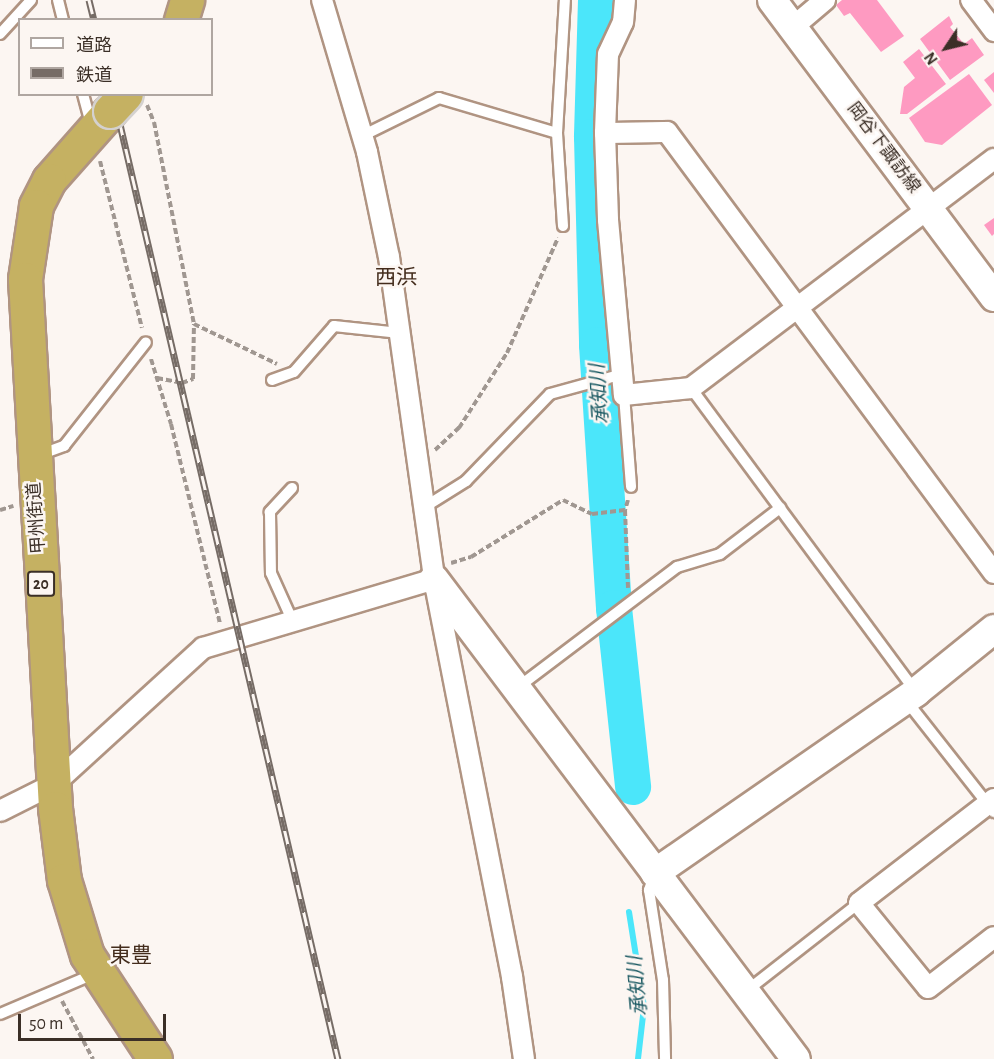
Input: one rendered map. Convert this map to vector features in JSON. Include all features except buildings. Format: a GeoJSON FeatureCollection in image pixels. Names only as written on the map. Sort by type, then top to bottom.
{"type":"FeatureCollection","features":[{"type":"Feature","properties":{"kind":"highway"},"geometry":{"type":"LineString","coordinates":[[182,18],[187,0]]}},
{"type":"Feature","properties":{"kind":"highway","name":"甲州街道"},"geometry":{"type":"LineString","coordinates":[[110,106],[49,180],[36,206],[28,238],[24,279],[54,784],[66,889],[72,916],[98,972],[155,1059]]}},
{"type":"Feature","properties":{"kind":"street"},"geometry":{"type":"LineString","coordinates":[[322,0],[362,136],[389,257],[433,574],[512,977],[524,1059]]}},
{"type":"Feature","properties":{"kind":"street"},"geometry":{"type":"LineString","coordinates":[[625,0],[623,22],[608,54],[605,134],[617,376],[624,395],[691,388],[994,159]]}},
{"type":"Feature","properties":{"kind":"street","name":"岡谷下諏訪線"},"geometry":{"type":"LineString","coordinates":[[772,0],[994,297]]}},
{"type":"Feature","properties":{"kind":"street"},"geometry":{"type":"LineString","coordinates":[[793,27],[825,0]]}},
{"type":"Feature","properties":{"kind":"street"},"geometry":{"type":"LineString","coordinates":[[971,0],[994,31]]}},
{"type":"Feature","properties":{"kind":"street"},"geometry":{"type":"LineString","coordinates":[[605,134],[666,132],[994,573]]}},
{"type":"Feature","properties":{"kind":"street"},"geometry":{"type":"LineString","coordinates":[[0,812],[54,784],[104,743],[176,670],[202,648],[293,622],[433,574]]}},
{"type":"Feature","properties":{"kind":"street"},"geometry":{"type":"LineString","coordinates":[[433,574],[516,688],[796,1059]]}},
{"type":"Feature","properties":{"kind":"street"},"geometry":{"type":"LineString","coordinates":[[655,873],[911,695],[994,629]]}},
{"type":"Feature","properties":{"kind":"street"},"geometry":{"type":"LineString","coordinates":[[992,805],[859,903],[928,988],[994,937]]}},
{"type":"Feature","properties":{"kind":"lane"},"geometry":{"type":"LineString","coordinates":[[0,34],[31,0]]}},
{"type":"Feature","properties":{"kind":"lane"},"geometry":{"type":"LineString","coordinates":[[58,0],[62,18]]}},
{"type":"Feature","properties":{"kind":"lane"},"geometry":{"type":"LineString","coordinates":[[563,226],[557,133],[565,0]]}},
{"type":"Feature","properties":{"kind":"lane"},"geometry":{"type":"LineString","coordinates":[[362,136],[439,98],[557,133]]}},
{"type":"Feature","properties":{"kind":"lane"},"geometry":{"type":"LineString","coordinates":[[272,380],[294,372],[334,326],[400,333]]}},
{"type":"Feature","properties":{"kind":"lane"},"geometry":{"type":"LineString","coordinates":[[33,457],[64,446],[146,342]]}},
{"type":"Feature","properties":{"kind":"lane"},"geometry":{"type":"LineString","coordinates":[[423,508],[466,481],[550,394],[617,376]]}},
{"type":"Feature","properties":{"kind":"lane"},"geometry":{"type":"LineString","coordinates":[[691,388],[780,508],[911,695],[992,805]]}},
{"type":"Feature","properties":{"kind":"lane"},"geometry":{"type":"LineString","coordinates":[[624,395],[631,487]]}},
{"type":"Feature","properties":{"kind":"lane"},"geometry":{"type":"LineString","coordinates":[[292,488],[270,512],[271,573],[293,622]]}},
{"type":"Feature","properties":{"kind":"lane"},"geometry":{"type":"LineString","coordinates":[[516,688],[677,567],[720,554],[780,508]]}},
{"type":"Feature","properties":{"kind":"lane"},"geometry":{"type":"LineString","coordinates":[[655,873],[649,890],[663,981],[665,1059]]}},
{"type":"Feature","properties":{"kind":"lane"},"geometry":{"type":"LineString","coordinates":[[745,992],[859,903]]}},
{"type":"Feature","properties":{"kind":"lane"},"geometry":{"type":"LineString","coordinates":[[0,1014],[98,972]]}},
{"type":"Feature","properties":{"kind":"path"},"geometry":{"type":"LineString","coordinates":[[157,378],[182,383],[193,379],[194,324],[154,122],[110,106],[146,342],[218,607],[223,643]]}},
{"type":"Feature","properties":{"kind":"path"},"geometry":{"type":"LineString","coordinates":[[417,461],[442,446],[459,428],[495,372],[563,226]]}},
{"type":"Feature","properties":{"kind":"path"},"geometry":{"type":"LineString","coordinates":[[194,324],[294,372]]}},
{"type":"Feature","properties":{"kind":"path"},"geometry":{"type":"LineString","coordinates":[[629,604],[625,510],[631,487]]}},
{"type":"Feature","properties":{"kind":"path"},"geometry":{"type":"LineString","coordinates":[[433,574],[471,557],[563,500],[592,514],[625,510]]}},
{"type":"Feature","properties":{"kind":"path"},"geometry":{"type":"LineString","coordinates":[[56,990],[93,1059]]}},
{"type":"Feature","properties":{"kind":"waterway","name":"承知川"},"geometry":{"type":"LineString","coordinates":[[596,0],[592,137],[597,345],[614,608],[633,787]]}},
{"type":"Feature","properties":{"kind":"waterway","name":"承知川"},"geometry":{"type":"LineString","coordinates":[[629,912],[644,1007],[638,1059]]}},
{"type":"Feature","properties":{"kind":"railway"},"geometry":{"type":"LineString","coordinates":[[89,0],[94,18]]}},
{"type":"Feature","properties":{"kind":"railway"},"geometry":{"type":"LineString","coordinates":[[113,96],[338,1059]]}},
{"type":"Feature","properties":{"kind":"district","name":"西浜"},"geometry":{"type":"Point","coordinates":[396,278]}},
{"type":"Feature","properties":{"kind":"district","name":"東豊"},"geometry":{"type":"Point","coordinates":[131,956]}}]}
